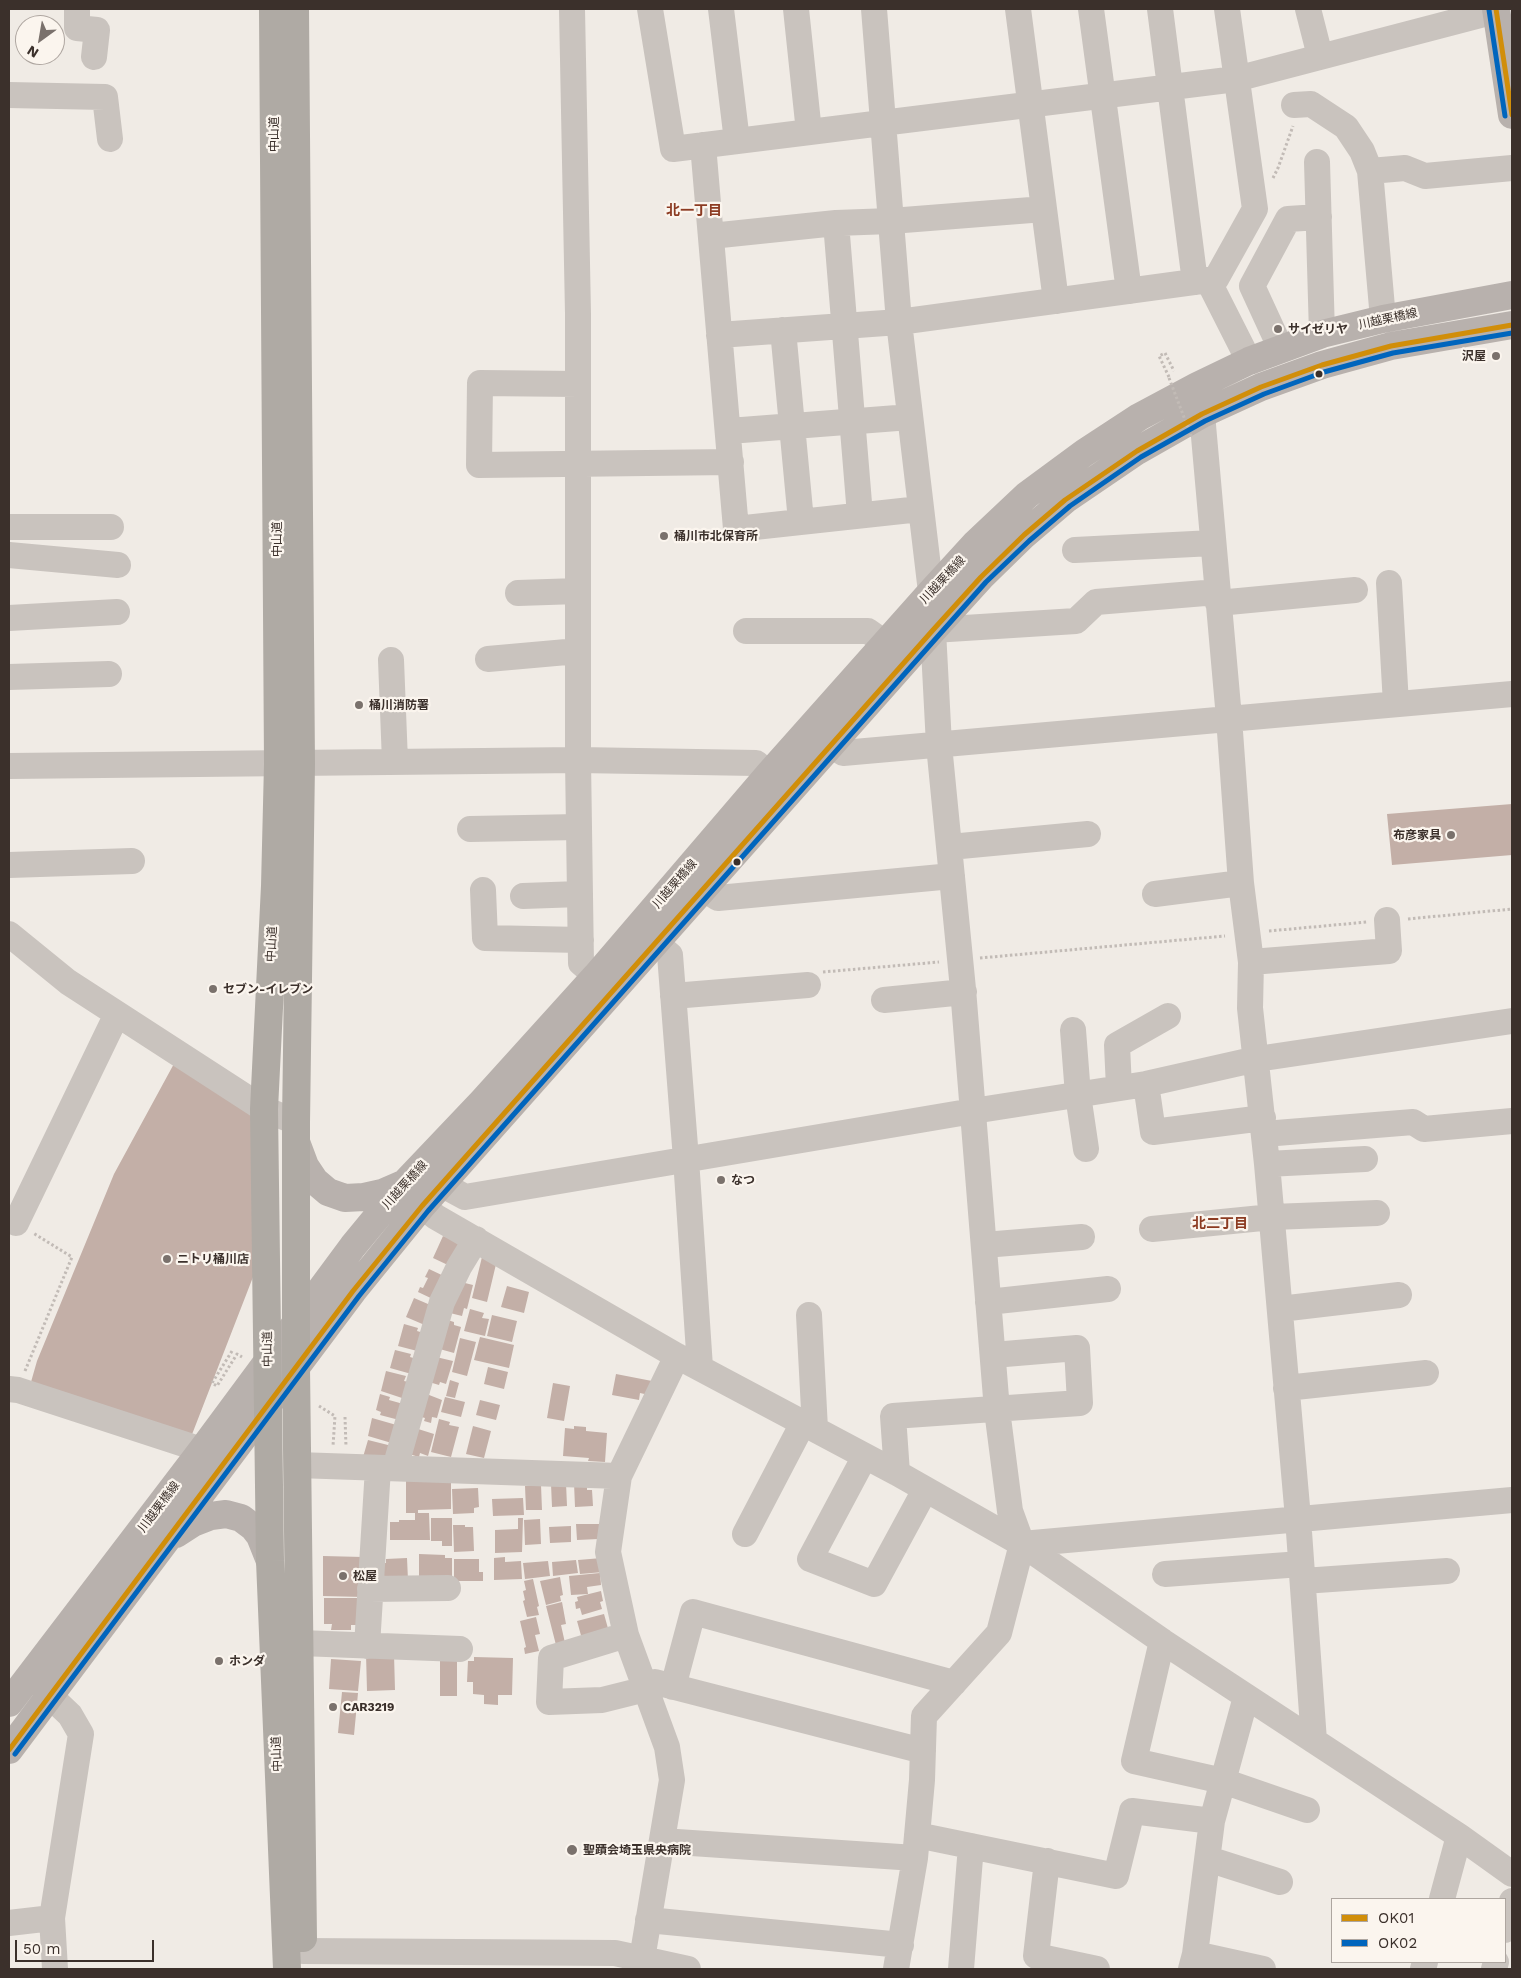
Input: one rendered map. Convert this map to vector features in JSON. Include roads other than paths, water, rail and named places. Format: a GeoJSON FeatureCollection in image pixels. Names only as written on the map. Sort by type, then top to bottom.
{"type":"FeatureCollection","features":[{"type":"Feature","properties":{"kind":"highway","name":"中山道"},"geometry":{"type":"LineString","coordinates":[[273,9],[290,764],[296,1132],[296,1368],[300,1643],[298,1963]]}},
{"type":"Feature","properties":{"kind":"highway","name":"中山道"},"geometry":{"type":"LineString","coordinates":[[295,9],[290,764],[264,1109],[270,1561],[298,1963]]}},
{"type":"Feature","properties":{"kind":"main road"},"geometry":{"type":"LineString","coordinates":[[1496,10],[1508,51],[1512,115]]}},
{"type":"Feature","properties":{"kind":"main road","name":"川越栗橋線"},"geometry":{"type":"LineString","coordinates":[[9,1702],[202,1450],[352,1246],[405,1183],[482,1102],[596,976],[769,774],[975,544],[1027,496],[1084,453],[1139,417],[1249,361],[1322,334],[1384,319],[1512,295]]}},
{"type":"Feature","properties":{"kind":"main road","name":"川越栗橋線"},"geometry":{"type":"LineString","coordinates":[[9,1750],[353,1291],[422,1206],[933,630],[981,577],[1024,536],[1065,500],[1137,451],[1197,426],[1261,387],[1322,365],[1391,346],[1512,325]]}},
{"type":"Feature","properties":{"kind":"main road"},"geometry":{"type":"LineString","coordinates":[[296,1132],[305,1166],[315,1181],[328,1192],[345,1198],[364,1198],[405,1183]]}},
{"type":"Feature","properties":{"kind":"main road"},"geometry":{"type":"LineString","coordinates":[[168,1539],[193,1523],[210,1516],[226,1514],[241,1518],[253,1527],[260,1536],[270,1561]]}},
{"type":"Feature","properties":{"kind":"street"},"geometry":{"type":"LineString","coordinates":[[77,9],[77,28],[97,30],[94,57]]}},
{"type":"Feature","properties":{"kind":"street"},"geometry":{"type":"LineString","coordinates":[[572,9],[578,384],[578,760],[581,963],[596,976]]}},
{"type":"Feature","properties":{"kind":"street"},"geometry":{"type":"LineString","coordinates":[[650,9],[674,149],[1236,79],[1496,10]]}},
{"type":"Feature","properties":{"kind":"street"},"geometry":{"type":"LineString","coordinates":[[721,9],[737,141]]}},
{"type":"Feature","properties":{"kind":"street"},"geometry":{"type":"LineString","coordinates":[[796,9],[809,132]]}},
{"type":"Feature","properties":{"kind":"street"},"geometry":{"type":"LineString","coordinates":[[648,1920],[899,1957],[916,1847],[924,1716],[999,1633],[1022,1544],[1010,1511],[997,1410],[964,992],[939,745],[931,592],[899,322],[874,9]]}},
{"type":"Feature","properties":{"kind":"street"},"geometry":{"type":"LineString","coordinates":[[1018,9],[1056,301]]}},
{"type":"Feature","properties":{"kind":"street"},"geometry":{"type":"LineString","coordinates":[[1091,9],[1129,291]]}},
{"type":"Feature","properties":{"kind":"street"},"geometry":{"type":"LineString","coordinates":[[1160,9],[1171,87],[1206,280],[1249,361]]}},
{"type":"Feature","properties":{"kind":"street"},"geometry":{"type":"LineString","coordinates":[[719,335],[899,322],[1206,280],[1255,209],[1227,9]]}},
{"type":"Feature","properties":{"kind":"street"},"geometry":{"type":"LineString","coordinates":[[1308,9],[1320,56]]}},
{"type":"Feature","properties":{"kind":"street"},"geometry":{"type":"LineString","coordinates":[[9,96],[105,97],[110,139]]}},
{"type":"Feature","properties":{"kind":"street"},"geometry":{"type":"LineString","coordinates":[[1294,105],[1311,104],[1346,127],[1362,151],[1370,172],[1384,319]]}},
{"type":"Feature","properties":{"kind":"street"},"geometry":{"type":"LineString","coordinates":[[703,145],[736,529],[920,509]]}},
{"type":"Feature","properties":{"kind":"street"},"geometry":{"type":"LineString","coordinates":[[1316,162],[1322,334]]}},
{"type":"Feature","properties":{"kind":"street"},"geometry":{"type":"LineString","coordinates":[[1370,172],[1405,168],[1425,176],[1512,168]]}},
{"type":"Feature","properties":{"kind":"street"},"geometry":{"type":"LineString","coordinates":[[711,236],[836,223],[891,221],[1044,209]]}},
{"type":"Feature","properties":{"kind":"street"},"geometry":{"type":"LineString","coordinates":[[1281,349],[1252,286],[1288,219],[1318,217]]}},
{"type":"Feature","properties":{"kind":"street"},"geometry":{"type":"LineString","coordinates":[[836,223],[860,515]]}},
{"type":"Feature","properties":{"kind":"street"},"geometry":{"type":"LineString","coordinates":[[783,330],[801,521]]}},
{"type":"Feature","properties":{"kind":"street"},"geometry":{"type":"LineString","coordinates":[[578,384],[480,383],[479,465],[731,462]]}},
{"type":"Feature","properties":{"kind":"street"},"geometry":{"type":"LineString","coordinates":[[728,431],[910,417]]}},
{"type":"Feature","properties":{"kind":"street"},"geometry":{"type":"LineString","coordinates":[[1197,426],[1213,543],[1229,718],[1241,883],[1251,962],[1250,1008],[1257,1059],[1272,1217],[1298,1518],[1314,1741]]}},
{"type":"Feature","properties":{"kind":"street"},"geometry":{"type":"LineString","coordinates":[[9,527],[111,527]]}},
{"type":"Feature","properties":{"kind":"street"},"geometry":{"type":"LineString","coordinates":[[1075,550],[1213,543]]}},
{"type":"Feature","properties":{"kind":"street"},"geometry":{"type":"LineString","coordinates":[[9,556],[118,565]]}},
{"type":"Feature","properties":{"kind":"street"},"geometry":{"type":"LineString","coordinates":[[1389,583],[1396,704]]}},
{"type":"Feature","properties":{"kind":"street"},"geometry":{"type":"LineString","coordinates":[[933,630],[1076,621],[1096,602],[1218,598],[1355,590]]}},
{"type":"Feature","properties":{"kind":"street"},"geometry":{"type":"LineString","coordinates":[[518,593],[578,591]]}},
{"type":"Feature","properties":{"kind":"street"},"geometry":{"type":"LineString","coordinates":[[9,618],[117,612]]}},
{"type":"Feature","properties":{"kind":"street"},"geometry":{"type":"LineString","coordinates":[[746,631],[868,631],[885,643]]}},
{"type":"Feature","properties":{"kind":"street"},"geometry":{"type":"LineString","coordinates":[[488,659],[578,651]]}},
{"type":"Feature","properties":{"kind":"street"},"geometry":{"type":"LineString","coordinates":[[391,660],[395,762]]}},
{"type":"Feature","properties":{"kind":"street"},"geometry":{"type":"LineString","coordinates":[[9,677],[109,674]]}},
{"type":"Feature","properties":{"kind":"street"},"geometry":{"type":"LineString","coordinates":[[832,744],[843,753],[1512,694]]}},
{"type":"Feature","properties":{"kind":"street"},"geometry":{"type":"LineString","coordinates":[[9,766],[578,760],[756,763],[769,774]]}},
{"type":"Feature","properties":{"kind":"street"},"geometry":{"type":"LineString","coordinates":[[470,830],[579,827]]}},
{"type":"Feature","properties":{"kind":"street"},"geometry":{"type":"LineString","coordinates":[[950,847],[1088,834]]}},
{"type":"Feature","properties":{"kind":"street"},"geometry":{"type":"LineString","coordinates":[[9,865],[132,861]]}},
{"type":"Feature","properties":{"kind":"street"},"geometry":{"type":"LineString","coordinates":[[704,889],[718,898],[952,876]]}},
{"type":"Feature","properties":{"kind":"street"},"geometry":{"type":"LineString","coordinates":[[1155,894],[1241,883]]}},
{"type":"Feature","properties":{"kind":"street"},"geometry":{"type":"LineString","coordinates":[[483,890],[485,938],[581,940]]}},
{"type":"Feature","properties":{"kind":"street"},"geometry":{"type":"LineString","coordinates":[[523,896],[580,894]]}},
{"type":"Feature","properties":{"kind":"street"},"geometry":{"type":"LineString","coordinates":[[1251,962],[1389,951],[1387,920]]}},
{"type":"Feature","properties":{"kind":"street"},"geometry":{"type":"LineString","coordinates":[[9,934],[68,982],[264,1109],[296,1132]]}},
{"type":"Feature","properties":{"kind":"street"},"geometry":{"type":"LineString","coordinates":[[640,1964],[672,1780],[666,1747],[626,1635],[608,1552],[619,1476],[688,1361],[686,1159],[670,955],[656,943]]}},
{"type":"Feature","properties":{"kind":"street"},"geometry":{"type":"LineString","coordinates":[[673,996],[808,985]]}},
{"type":"Feature","properties":{"kind":"street"},"geometry":{"type":"LineString","coordinates":[[884,1000],[964,992]]}},
{"type":"Feature","properties":{"kind":"street"},"geometry":{"type":"LineString","coordinates":[[12,1221],[117,1014]]}},
{"type":"Feature","properties":{"kind":"street"},"geometry":{"type":"LineString","coordinates":[[1119,1088],[1116,1045],[1168,1016]]}},
{"type":"Feature","properties":{"kind":"street"},"geometry":{"type":"LineString","coordinates":[[441,1184],[465,1197],[972,1111],[1146,1084],[1257,1059],[1512,1022]]}},
{"type":"Feature","properties":{"kind":"street"},"geometry":{"type":"LineString","coordinates":[[1073,1030],[1078,1094],[1086,1148]]}},
{"type":"Feature","properties":{"kind":"street"},"geometry":{"type":"LineString","coordinates":[[1146,1084],[1153,1132],[1263,1126],[1413,1122],[1424,1129],[1512,1121]]}},
{"type":"Feature","properties":{"kind":"street"},"geometry":{"type":"LineString","coordinates":[[1267,1164],[1365,1159]]}},
{"type":"Feature","properties":{"kind":"street"},"geometry":{"type":"LineString","coordinates":[[422,1206],[436,1217],[688,1361],[865,1456],[1022,1544],[1162,1641],[1459,1836],[1512,1874]]}},
{"type":"Feature","properties":{"kind":"street"},"geometry":{"type":"LineString","coordinates":[[1152,1229],[1272,1217],[1377,1213]]}},
{"type":"Feature","properties":{"kind":"street"},"geometry":{"type":"LineString","coordinates":[[984,1245],[1082,1237]]}},
{"type":"Feature","properties":{"kind":"street"},"geometry":{"type":"LineString","coordinates":[[367,1646],[370,1589],[387,1468],[442,1302],[459,1267],[476,1240]]}},
{"type":"Feature","properties":{"kind":"street"},"geometry":{"type":"LineString","coordinates":[[988,1302],[1108,1289]]}},
{"type":"Feature","properties":{"kind":"street"},"geometry":{"type":"LineString","coordinates":[[1280,1309],[1399,1295]]}},
{"type":"Feature","properties":{"kind":"street"},"geometry":{"type":"LineString","coordinates":[[745,1534],[809,1426],[809,1314]]}},
{"type":"Feature","properties":{"kind":"street"},"geometry":{"type":"LineString","coordinates":[[897,1474],[893,1416],[1080,1403],[1077,1348],[993,1355]]}},
{"type":"Feature","properties":{"kind":"street"},"geometry":{"type":"LineString","coordinates":[[1286,1388],[1426,1373]]}},
{"type":"Feature","properties":{"kind":"street"},"geometry":{"type":"LineString","coordinates":[[13,1390],[202,1450]]}},
{"type":"Feature","properties":{"kind":"street"},"geometry":{"type":"LineString","coordinates":[[865,1456],[810,1560],[874,1584],[926,1490]]}},
{"type":"Feature","properties":{"kind":"street"},"geometry":{"type":"LineString","coordinates":[[297,1465],[619,1476]]}},
{"type":"Feature","properties":{"kind":"street"},"geometry":{"type":"LineString","coordinates":[[1022,1544],[1512,1500]]}},
{"type":"Feature","properties":{"kind":"street"},"geometry":{"type":"LineString","coordinates":[[1165,1574],[1447,1571]]}},
{"type":"Feature","properties":{"kind":"street"},"geometry":{"type":"LineString","coordinates":[[370,1589],[448,1588]]}},
{"type":"Feature","properties":{"kind":"street"},"geometry":{"type":"LineString","coordinates":[[673,1687],[693,1612],[954,1684]]}},
{"type":"Feature","properties":{"kind":"street"},"geometry":{"type":"LineString","coordinates":[[626,1635],[551,1658],[549,1702],[602,1700],[644,1684],[673,1687],[923,1751]]}},
{"type":"Feature","properties":{"kind":"street"},"geometry":{"type":"LineString","coordinates":[[1162,1641],[1134,1761],[1223,1781],[1307,1810]]}},
{"type":"Feature","properties":{"kind":"street"},"geometry":{"type":"LineString","coordinates":[[300,1643],[460,1649]]}},
{"type":"Feature","properties":{"kind":"street"},"geometry":{"type":"LineString","coordinates":[[50,1696],[70,1715],[81,1734],[52,1918],[54,1969]]}},
{"type":"Feature","properties":{"kind":"street"},"geometry":{"type":"LineString","coordinates":[[1246,1696],[1212,1821],[1193,1961],[1263,1969]]}},
{"type":"Feature","properties":{"kind":"street"},"geometry":{"type":"LineString","coordinates":[[662,1841],[916,1847],[971,1846],[1116,1876],[1132,1811],[1212,1821]]}},
{"type":"Feature","properties":{"kind":"street"},"geometry":{"type":"LineString","coordinates":[[1442,1898],[1459,1836]]}},
{"type":"Feature","properties":{"kind":"street"},"geometry":{"type":"LineString","coordinates":[[960,1969],[971,1846]]}},
{"type":"Feature","properties":{"kind":"street"},"geometry":{"type":"LineString","coordinates":[[1208,1859],[1280,1882]]}},
{"type":"Feature","properties":{"kind":"street"},"geometry":{"type":"LineString","coordinates":[[1047,1862],[1036,1956],[1097,1969]]}},
{"type":"Feature","properties":{"kind":"street"},"geometry":{"type":"LineString","coordinates":[[1506,1926],[1512,1902]]}},
{"type":"Feature","properties":{"kind":"street"},"geometry":{"type":"LineString","coordinates":[[9,1923],[52,1918]]}},
{"type":"Feature","properties":{"kind":"street"},"geometry":{"type":"LineString","coordinates":[[298,1963],[615,1953],[640,1964],[688,1969]]}},
{"type":"Feature","properties":{"kind":"place","name":"サイゼリヤ"},"geometry":{"type":"Point","coordinates":[1278,329]}},
{"type":"Feature","properties":{"kind":"place","name":"沢屋"},"geometry":{"type":"Point","coordinates":[1496,356]}},
{"type":"Feature","properties":{"kind":"place","name":"桶川市北保育所"},"geometry":{"type":"Point","coordinates":[664,536]}},
{"type":"Feature","properties":{"kind":"place","name":"桶川消防署"},"geometry":{"type":"Point","coordinates":[359,705]}},
{"type":"Feature","properties":{"kind":"place","name":"布彦家具"},"geometry":{"type":"Point","coordinates":[1451,835]}},
{"type":"Feature","properties":{"kind":"place","name":"セブン-イレブン"},"geometry":{"type":"Point","coordinates":[213,989]}},
{"type":"Feature","properties":{"kind":"place","name":"なつ"},"geometry":{"type":"Point","coordinates":[721,1180]}},
{"type":"Feature","properties":{"kind":"place","name":"ニトリ桶川店"},"geometry":{"type":"Point","coordinates":[167,1259]}},
{"type":"Feature","properties":{"kind":"place","name":"松屋"},"geometry":{"type":"Point","coordinates":[343,1576]}},
{"type":"Feature","properties":{"kind":"place","name":"ホンダ"},"geometry":{"type":"Point","coordinates":[219,1661]}},
{"type":"Feature","properties":{"kind":"place","name":"CAR3219"},"geometry":{"type":"Point","coordinates":[333,1707]}},
{"type":"Feature","properties":{"kind":"place","name":"聖蹟会埼玉県央病院"},"geometry":{"type":"Point","coordinates":[572,1850]}},
{"type":"Feature","properties":{"kind":"district","name":"北一丁目"},"geometry":{"type":"Point","coordinates":[694,211]}},
{"type":"Feature","properties":{"kind":"district","name":"北二丁目"},"geometry":{"type":"Point","coordinates":[1220,1224]}}]}
